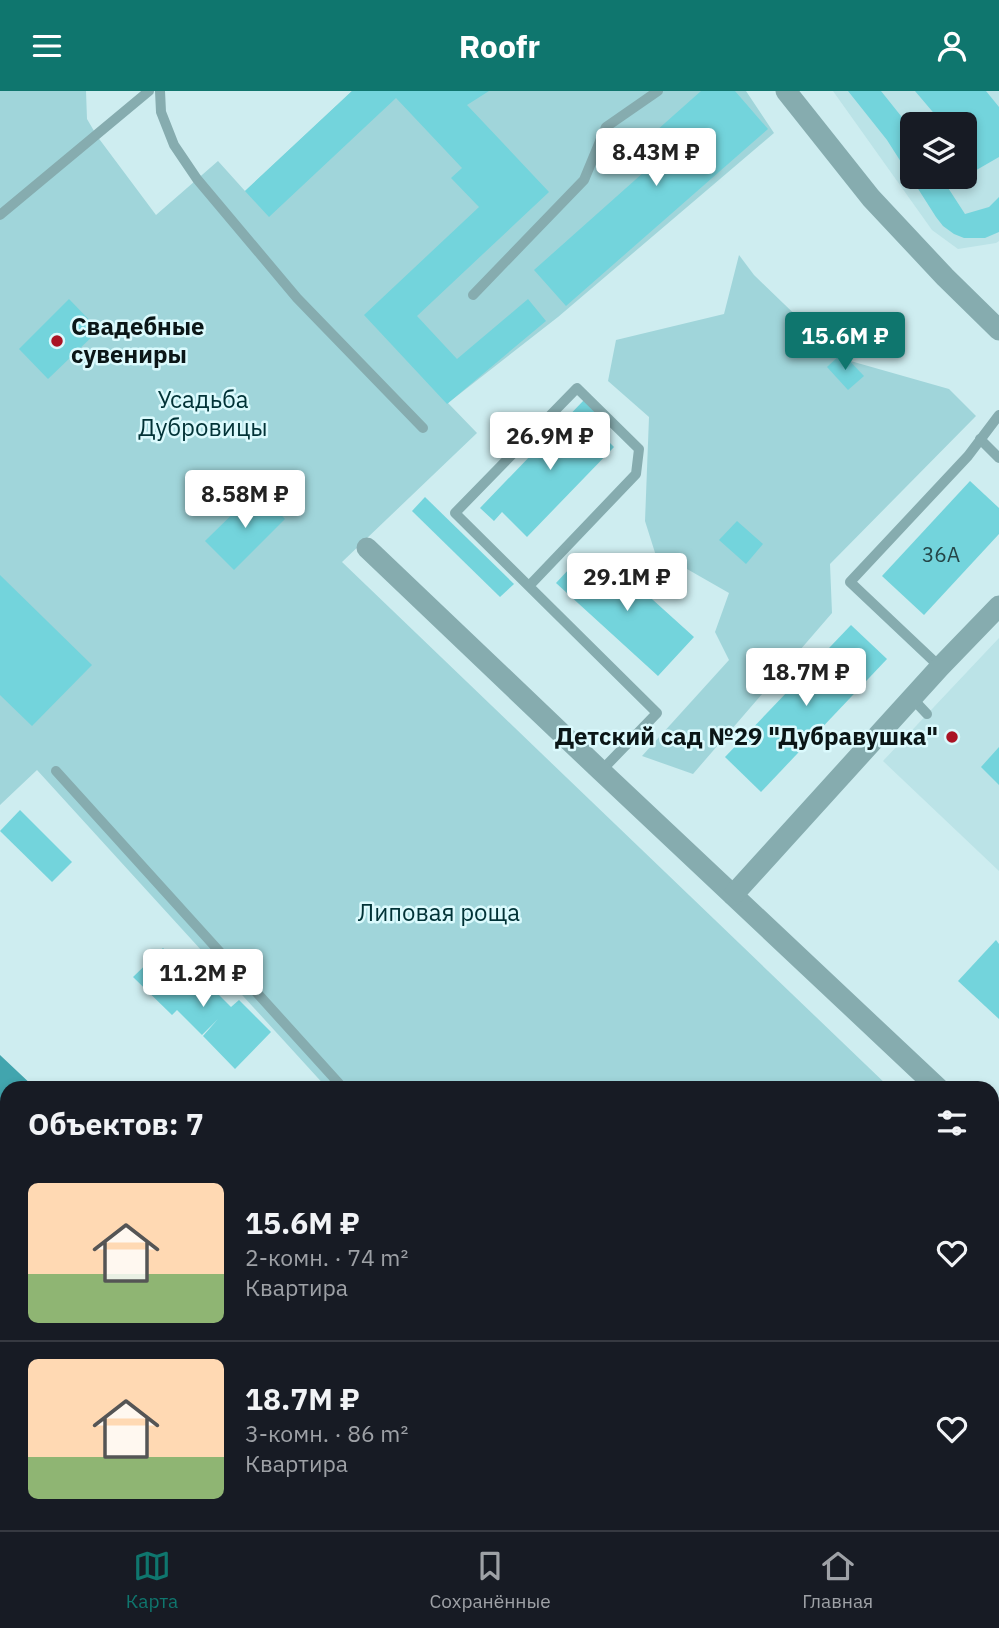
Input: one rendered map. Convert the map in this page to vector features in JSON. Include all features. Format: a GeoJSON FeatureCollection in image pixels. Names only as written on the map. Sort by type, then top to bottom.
{"type":"FeatureCollection","features":[{"type":"Feature","properties":{"kind":"street"},"geometry":{"type":"LineString","coordinates":[[786,91],[871,198],[999,330]]}},
{"type":"Feature","properties":{"kind":"street"},"geometry":{"type":"LineString","coordinates":[[368,548],[931,1081]]}},
{"type":"Feature","properties":{"kind":"street"},"geometry":{"type":"LineString","coordinates":[[733,895],[940,667],[999,606]]}},
{"type":"Feature","properties":{"kind":"lane"},"geometry":{"type":"LineString","coordinates":[[0,215],[149,91]]}},
{"type":"Feature","properties":{"kind":"lane"},"geometry":{"type":"LineString","coordinates":[[160,91],[161,112],[174,145],[197,179],[297,298],[423,428]]}},
{"type":"Feature","properties":{"kind":"lane"},"geometry":{"type":"LineString","coordinates":[[472,295],[584,180],[606,127],[658,91]]}},
{"type":"Feature","properties":{"kind":"lane"},"geometry":{"type":"LineString","coordinates":[[529,586],[636,474],[639,449],[577,388],[455,513],[657,713],[601,771]]}},
{"type":"Feature","properties":{"kind":"lane"},"geometry":{"type":"LineString","coordinates":[[940,667],[850,582],[968,456],[999,415]]}},
{"type":"Feature","properties":{"kind":"lane"},"geometry":{"type":"LineString","coordinates":[[980,439],[999,458]]}},
{"type":"Feature","properties":{"kind":"lane"},"geometry":{"type":"LineString","coordinates":[[912,698],[927,714]]}},
{"type":"Feature","properties":{"kind":"lane"},"geometry":{"type":"LineString","coordinates":[[56,771],[337,1081]]}},
{"type":"Feature","properties":{"kind":"shaded area"},"geometry":{"type":"Polygon","coordinates":[[[833,91],[999,91],[999,241],[958,249],[932,230],[903,189],[977,189],[977,112],[900,112],[900,185],[833,91]]]}},
{"type":"Feature","properties":{"kind":"shaded area","name":"Детский сад №29 \"Дубравушка\""},"geometry":{"type":"Polygon","coordinates":[[[999,638],[999,871],[883,761],[999,638]]]}},
{"type":"Feature","properties":{"kind":"shaded area"},"geometry":{"type":"Polygon","coordinates":[[[0,1055],[28,1081],[0,1081],[0,1055]]]}},
{"type":"Feature","properties":{"kind":"green space","name":"Усадьба Дубровицы"},"geometry":{"type":"Polygon","coordinates":[[[0,91],[86,91],[87,119],[156,215],[218,161],[245,191],[352,91],[746,91],[774,133],[558,317],[448,403],[477,433],[342,562],[883,1081],[321,1081],[37,770],[0,805],[0,91]]]}},
{"type":"Feature","properties":{"kind":"green space"},"geometry":{"type":"Polygon","coordinates":[[[739,255],[754,275],[840,358],[949,389],[976,416],[830,564],[832,613],[693,774],[642,756],[729,660],[715,632],[729,593],[687,569],[663,578],[645,521],[649,417],[608,381],[616,340],[724,314],[739,255]]]}},
{"type":"Feature","properties":{"kind":"building"},"geometry":{"type":"Polygon","coordinates":[[[352,91],[489,91],[467,105],[549,192],[417,316],[457,359],[528,299],[546,321],[447,404],[364,315],[479,207],[451,178],[462,168],[396,98],[269,217],[245,191],[352,91]]]}},
{"type":"Feature","properties":{"kind":"building"},"geometry":{"type":"Polygon","coordinates":[[[701,91],[735,91],[768,129],[566,306],[534,270],[662,156],[647,139],[701,91]]]}},
{"type":"Feature","properties":{"kind":"building"},"geometry":{"type":"Polygon","coordinates":[[[848,91],[881,91],[900,115],[900,160],[848,91]]]}},
{"type":"Feature","properties":{"kind":"building"},"geometry":{"type":"Polygon","coordinates":[[[915,91],[986,91],[999,107],[999,157],[977,170],[977,112],[933,112],[915,91]]]}},
{"type":"Feature","properties":{"kind":"building"},"geometry":{"type":"Polygon","coordinates":[[[918,189],[949,189],[965,214],[989,207],[999,197],[999,232],[985,238],[964,238],[954,234],[936,217],[918,189]]]}},
{"type":"Feature","properties":{"kind":"building","name":"Свадебные сувениры"},"geometry":{"type":"Polygon","coordinates":[[[69,299],[99,330],[48,379],[19,349],[69,299]]]}},
{"type":"Feature","properties":{"kind":"building"},"geometry":{"type":"Polygon","coordinates":[[[842,353],[864,376],[848,390],[827,367],[842,353]]]}},
{"type":"Feature","properties":{"kind":"building"},"geometry":{"type":"Polygon","coordinates":[[[584,400],[596,412],[588,421],[614,447],[527,537],[502,512],[494,521],[480,508],[584,400]]]}},
{"type":"Feature","properties":{"kind":"building"},"geometry":{"type":"Polygon","coordinates":[[[970,481],[999,508],[999,534],[924,615],[882,576],[970,481]]]}},
{"type":"Feature","properties":{"kind":"building"},"geometry":{"type":"Polygon","coordinates":[[[257,490],[285,519],[234,570],[205,541],[257,490]]]}},
{"type":"Feature","properties":{"kind":"building"},"geometry":{"type":"Polygon","coordinates":[[[425,497],[514,584],[500,597],[412,511],[425,497]]]}},
{"type":"Feature","properties":{"kind":"building"},"geometry":{"type":"Polygon","coordinates":[[[737,521],[763,544],[746,564],[719,540],[737,521]]]}},
{"type":"Feature","properties":{"kind":"building"},"geometry":{"type":"Polygon","coordinates":[[[601,553],[694,637],[658,676],[556,583],[570,568],[579,577],[601,553]]]}},
{"type":"Feature","properties":{"kind":"building"},"geometry":{"type":"Polygon","coordinates":[[[0,575],[92,665],[32,726],[0,695],[0,575]]]}},
{"type":"Feature","properties":{"kind":"building"},"geometry":{"type":"Polygon","coordinates":[[[851,625],[887,659],[761,792],[725,757],[851,625]]]}},
{"type":"Feature","properties":{"kind":"building"},"geometry":{"type":"Polygon","coordinates":[[[999,747],[999,785],[981,767],[999,747]]]}},
{"type":"Feature","properties":{"kind":"building"},"geometry":{"type":"Polygon","coordinates":[[[20,810],[72,862],[52,882],[0,831],[20,810]]]}},
{"type":"Feature","properties":{"kind":"building"},"geometry":{"type":"Polygon","coordinates":[[[996,940],[999,944],[999,1019],[958,981],[996,940]]]}},
{"type":"Feature","properties":{"kind":"building"},"geometry":{"type":"Polygon","coordinates":[[[163,948],[201,986],[206,982],[231,1007],[239,1000],[271,1032],[235,1069],[203,1036],[218,1019],[202,1035],[177,1010],[172,1015],[133,977],[163,948]]]}},
{"type":"Feature","properties":{"kind":"place","name":"Свадебные сувениры"},"geometry":{"type":"Point","coordinates":[57,341]}},
{"type":"Feature","properties":{"kind":"place","name":"Детский сад №29 \"Дубравушка\""},"geometry":{"type":"Point","coordinates":[952,737]}},
{"type":"Feature","properties":{"kind":"park label","name":"Липовая роща"},"geometry":{"type":"Point","coordinates":[439,913]}}]}
